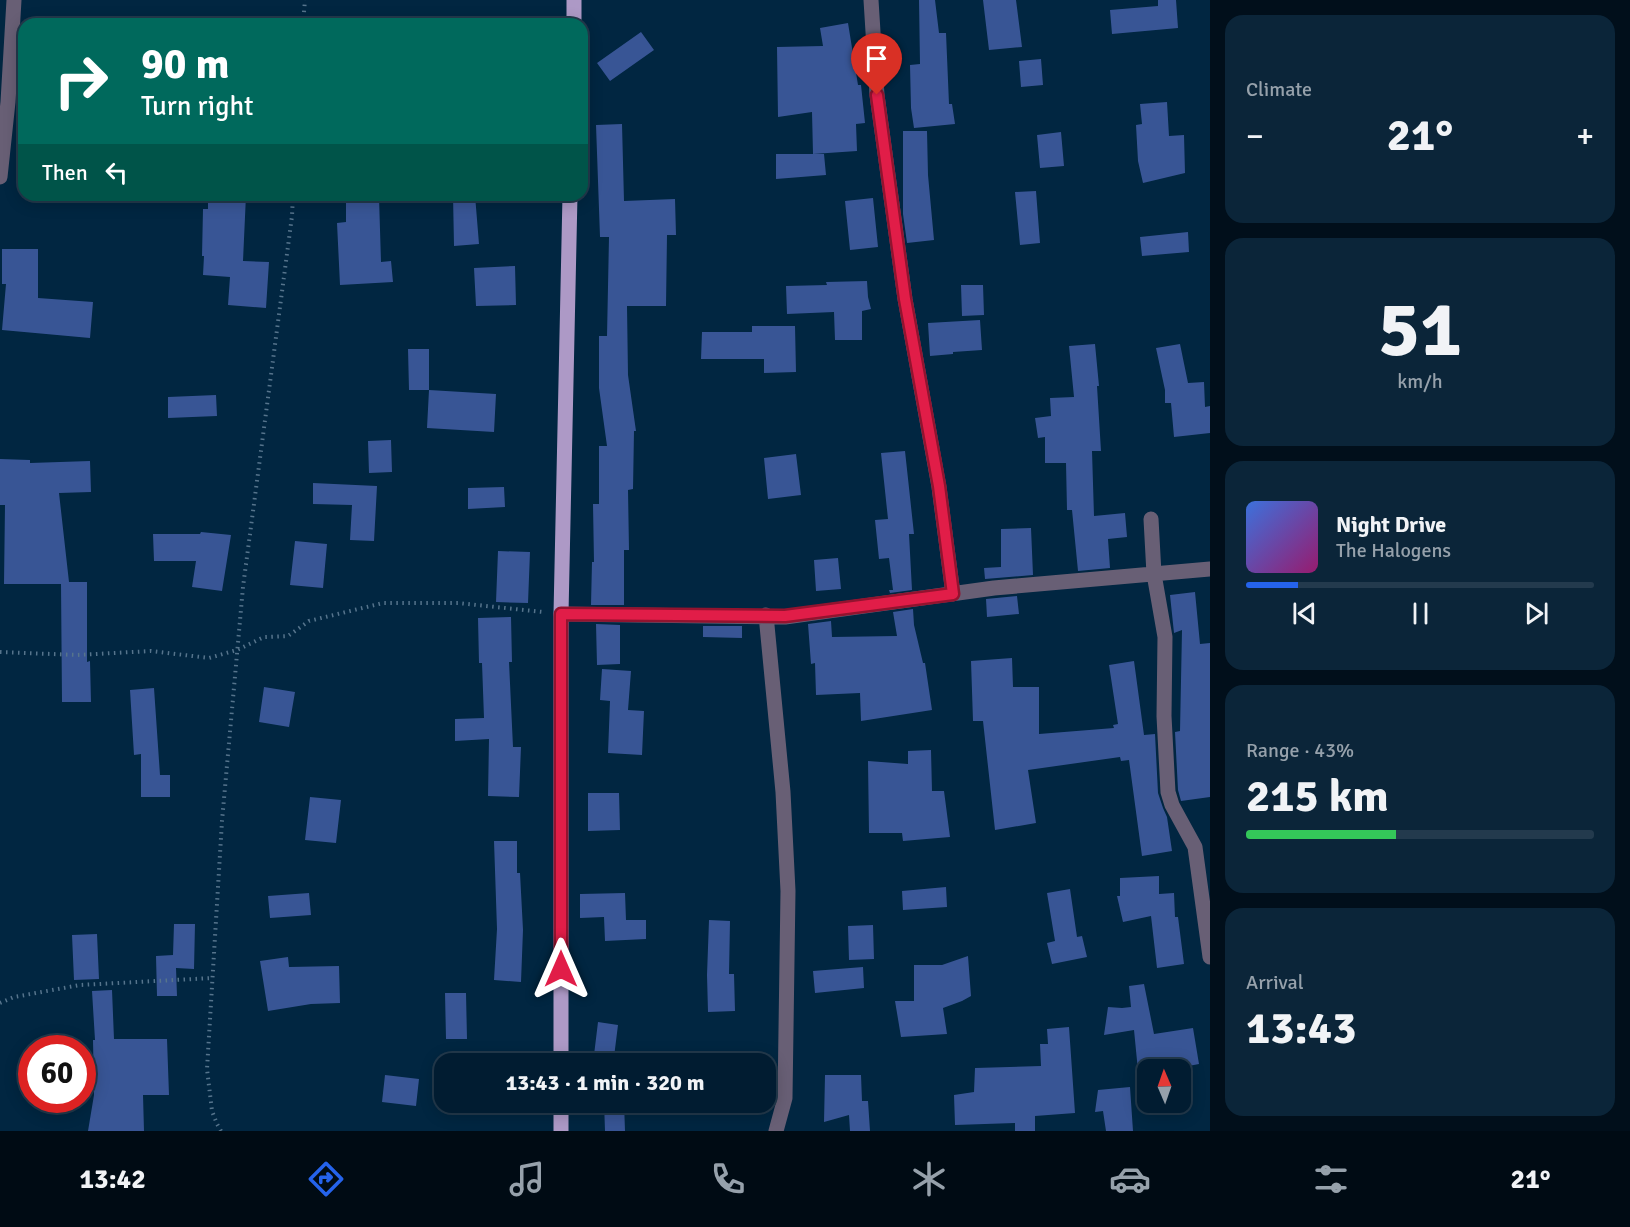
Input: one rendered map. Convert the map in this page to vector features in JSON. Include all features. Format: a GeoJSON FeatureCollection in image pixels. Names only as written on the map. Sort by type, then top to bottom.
{"type":"FeatureCollection","features":[{"type":"Feature","properties":{"kind":"main road"},"geometry":{"type":"LineString","coordinates":[[574,0],[574,18]]}},
{"type":"Feature","properties":{"kind":"main road"},"geometry":{"type":"LineString","coordinates":[[561,1053],[561,614],[570,201]]}},
{"type":"Feature","properties":{"kind":"main road"},"geometry":{"type":"LineString","coordinates":[[561,1113],[561,1131]]}},
{"type":"Feature","properties":{"kind":"street"},"geometry":{"type":"LineString","coordinates":[[0,177],[8,102],[14,0]]}},
{"type":"Feature","properties":{"kind":"street"},"geometry":{"type":"LineString","coordinates":[[871,0],[877,95],[905,299],[939,486],[953,594]]}},
{"type":"Feature","properties":{"kind":"street"},"geometry":{"type":"LineString","coordinates":[[1151,519],[1154,574],[1165,637],[1164,716],[1168,792],[1172,805],[1195,847],[1210,957]]}},
{"type":"Feature","properties":{"kind":"street"},"geometry":{"type":"LineString","coordinates":[[561,614],[785,616],[994,588],[1210,569]]}},
{"type":"Feature","properties":{"kind":"street"},"geometry":{"type":"LineString","coordinates":[[766,615],[783,792],[788,891],[785,1098],[776,1131]]}},
{"type":"Feature","properties":{"kind":"path"},"geometry":{"type":"LineString","coordinates":[[304,18],[305,0]]}},
{"type":"Feature","properties":{"kind":"path"},"geometry":{"type":"LineString","coordinates":[[221,1131],[213,1112],[207,1069],[222,821],[243,587],[272,380],[293,201]]}},
{"type":"Feature","properties":{"kind":"path"},"geometry":{"type":"LineString","coordinates":[[0,652],[77,655],[151,651],[209,658],[237,650],[264,637],[288,636],[309,621],[383,603],[458,603],[561,614]]}},
{"type":"Feature","properties":{"kind":"path"},"geometry":{"type":"LineString","coordinates":[[0,1003],[14,997],[80,986],[213,978]]}},
{"type":"Feature","properties":{"kind":"building"},"geometry":{"type":"Polygon","coordinates":[[[919,0],[935,0],[939,33],[946,33],[949,104],[952,104],[955,124],[914,128],[910,65],[920,64],[919,0]]]}},
{"type":"Feature","properties":{"kind":"building"},"geometry":{"type":"Polygon","coordinates":[[[983,0],[1016,0],[1022,47],[989,50],[983,0]]]}},
{"type":"Feature","properties":{"kind":"building"},"geometry":{"type":"Polygon","coordinates":[[[1158,0],[1176,0],[1178,28],[1112,34],[1110,10],[1158,6],[1158,0]]]}},
{"type":"Feature","properties":{"kind":"building"},"geometry":{"type":"Polygon","coordinates":[[[848,23],[858,85],[861,85],[865,123],[856,124],[857,151],[813,154],[812,112],[778,117],[777,47],[823,46],[820,28],[848,23]]]}},
{"type":"Feature","properties":{"kind":"building"},"geometry":{"type":"Polygon","coordinates":[[[641,32],[654,50],[610,81],[597,63],[641,32]]]}},
{"type":"Feature","properties":{"kind":"building"},"geometry":{"type":"Polygon","coordinates":[[[1041,59],[1043,85],[1021,87],[1019,61],[1041,59]]]}},
{"type":"Feature","properties":{"kind":"building"},"geometry":{"type":"Polygon","coordinates":[[[1167,102],[1169,136],[1184,135],[1185,173],[1143,183],[1138,161],[1136,125],[1142,124],[1140,104],[1167,102]]]}},
{"type":"Feature","properties":{"kind":"building"},"geometry":{"type":"Polygon","coordinates":[[[622,124],[624,201],[675,199],[676,235],[667,235],[666,306],[627,306],[628,375],[636,431],[634,431],[633,489],[628,490],[629,550],[624,550],[624,605],[591,605],[592,562],[594,562],[593,504],[599,504],[599,446],[607,446],[599,388],[599,336],[607,336],[609,237],[600,237],[596,125],[622,124]]]}},
{"type":"Feature","properties":{"kind":"building"},"geometry":{"type":"Polygon","coordinates":[[[903,131],[927,131],[928,175],[934,240],[907,243],[903,214],[903,131]]]}},
{"type":"Feature","properties":{"kind":"building"},"geometry":{"type":"Polygon","coordinates":[[[1061,132],[1064,166],[1040,168],[1037,135],[1061,132]]]}},
{"type":"Feature","properties":{"kind":"building"},"geometry":{"type":"Polygon","coordinates":[[[776,154],[824,154],[826,175],[776,179],[776,154]]]}},
{"type":"Feature","properties":{"kind":"building"},"geometry":{"type":"Polygon","coordinates":[[[1036,191],[1040,243],[1020,245],[1015,192],[1036,191]]]}},
{"type":"Feature","properties":{"kind":"building"},"geometry":{"type":"Polygon","coordinates":[[[873,198],[878,247],[850,250],[845,201],[873,198]]]}},
{"type":"Feature","properties":{"kind":"building"},"geometry":{"type":"Polygon","coordinates":[[[208,201],[246,201],[243,261],[269,262],[266,308],[228,305],[230,277],[203,275],[203,209],[208,209],[208,201]]]}},
{"type":"Feature","properties":{"kind":"building"},"geometry":{"type":"Polygon","coordinates":[[[346,201],[379,201],[381,262],[391,261],[393,282],[340,285],[337,223],[346,222],[346,201]]]}},
{"type":"Feature","properties":{"kind":"building"},"geometry":{"type":"Polygon","coordinates":[[[453,201],[475,201],[479,244],[454,246],[453,201]]]}},
{"type":"Feature","properties":{"kind":"building"},"geometry":{"type":"Polygon","coordinates":[[[1188,232],[1189,252],[1142,256],[1140,237],[1188,232]]]}},
{"type":"Feature","properties":{"kind":"building"},"geometry":{"type":"Polygon","coordinates":[[[2,249],[38,249],[38,298],[93,302],[90,338],[2,330],[6,284],[2,284],[2,249]]]}},
{"type":"Feature","properties":{"kind":"building"},"geometry":{"type":"Polygon","coordinates":[[[515,266],[516,305],[476,306],[474,268],[515,266]]]}},
{"type":"Feature","properties":{"kind":"building"},"geometry":{"type":"Polygon","coordinates":[[[867,281],[871,309],[862,311],[862,340],[835,340],[834,312],[787,314],[786,286],[867,281]]]}},
{"type":"Feature","properties":{"kind":"building"},"geometry":{"type":"Polygon","coordinates":[[[961,285],[983,285],[984,315],[962,316],[961,285]]]}},
{"type":"Feature","properties":{"kind":"building"},"geometry":{"type":"Polygon","coordinates":[[[980,320],[982,350],[930,356],[928,323],[980,320]]]}},
{"type":"Feature","properties":{"kind":"building"},"geometry":{"type":"Polygon","coordinates":[[[752,326],[795,326],[796,372],[764,373],[764,359],[701,359],[702,332],[752,332],[752,326]]]}},
{"type":"Feature","properties":{"kind":"building"},"geometry":{"type":"Polygon","coordinates":[[[1095,344],[1101,451],[1092,451],[1094,516],[1125,513],[1127,537],[1108,539],[1110,568],[1078,571],[1072,510],[1067,510],[1066,463],[1045,463],[1045,437],[1038,438],[1035,418],[1051,416],[1050,398],[1074,397],[1069,346],[1095,344]]]}},
{"type":"Feature","properties":{"kind":"building"},"geometry":{"type":"Polygon","coordinates":[[[1180,344],[1188,383],[1204,382],[1205,407],[1210,406],[1210,433],[1174,437],[1171,403],[1165,403],[1165,390],[1156,348],[1180,344]]]}},
{"type":"Feature","properties":{"kind":"building"},"geometry":{"type":"Polygon","coordinates":[[[408,349],[429,349],[429,390],[409,390],[408,349]]]}},
{"type":"Feature","properties":{"kind":"building"},"geometry":{"type":"Polygon","coordinates":[[[429,390],[496,394],[494,432],[427,428],[429,390]]]}},
{"type":"Feature","properties":{"kind":"building"},"geometry":{"type":"Polygon","coordinates":[[[216,395],[217,416],[168,418],[168,397],[216,395]]]}},
{"type":"Feature","properties":{"kind":"building"},"geometry":{"type":"Polygon","coordinates":[[[391,440],[392,472],[369,473],[368,441],[391,440]]]}},
{"type":"Feature","properties":{"kind":"building"},"geometry":{"type":"Polygon","coordinates":[[[905,451],[914,534],[909,534],[912,590],[890,593],[889,590],[893,590],[889,558],[879,559],[875,520],[888,519],[881,453],[905,451]]]}},
{"type":"Feature","properties":{"kind":"building"},"geometry":{"type":"Polygon","coordinates":[[[796,454],[801,495],[768,499],[764,458],[796,454]]]}},
{"type":"Feature","properties":{"kind":"building"},"geometry":{"type":"Polygon","coordinates":[[[0,459],[30,460],[30,463],[90,461],[91,492],[59,493],[69,582],[87,582],[87,662],[90,661],[91,702],[62,702],[61,584],[4,584],[5,505],[0,505],[0,459]]]}},
{"type":"Feature","properties":{"kind":"building"},"geometry":{"type":"Polygon","coordinates":[[[313,483],[377,486],[374,541],[350,540],[352,505],[313,504],[313,483]]]}},
{"type":"Feature","properties":{"kind":"building"},"geometry":{"type":"Polygon","coordinates":[[[504,487],[505,507],[468,509],[468,488],[504,487]]]}},
{"type":"Feature","properties":{"kind":"building"},"geometry":{"type":"Polygon","coordinates":[[[1031,528],[1033,575],[985,579],[984,568],[1001,567],[1001,529],[1031,528]]]}},
{"type":"Feature","properties":{"kind":"building"},"geometry":{"type":"Polygon","coordinates":[[[201,532],[231,535],[222,591],[192,587],[196,561],[154,561],[153,534],[200,534],[201,532]]]}},
{"type":"Feature","properties":{"kind":"building"},"geometry":{"type":"Polygon","coordinates":[[[295,541],[327,544],[323,588],[290,585],[295,541]]]}},
{"type":"Feature","properties":{"kind":"building"},"geometry":{"type":"Polygon","coordinates":[[[498,551],[530,552],[528,603],[496,602],[498,551]]]}},
{"type":"Feature","properties":{"kind":"building"},"geometry":{"type":"Polygon","coordinates":[[[838,558],[841,589],[816,591],[814,560],[838,558]]]}},
{"type":"Feature","properties":{"kind":"building"},"geometry":{"type":"Polygon","coordinates":[[[1195,592],[1200,644],[1210,643],[1210,797],[1181,801],[1178,790],[1175,732],[1180,731],[1182,630],[1174,633],[1170,595],[1195,592]]]}},
{"type":"Feature","properties":{"kind":"building"},"geometry":{"type":"Polygon","coordinates":[[[1017,596],[1019,614],[987,617],[986,599],[1017,596]]]}},
{"type":"Feature","properties":{"kind":"building"},"geometry":{"type":"Polygon","coordinates":[[[913,609],[914,625],[923,663],[925,663],[932,710],[861,721],[860,693],[816,695],[815,663],[811,664],[808,624],[831,621],[832,637],[897,636],[893,612],[913,609]]]}},
{"type":"Feature","properties":{"kind":"building"},"geometry":{"type":"Polygon","coordinates":[[[511,617],[512,662],[509,662],[513,747],[521,747],[519,797],[488,796],[489,739],[455,741],[455,719],[484,718],[478,618],[511,617]]]}},
{"type":"Feature","properties":{"kind":"building"},"geometry":{"type":"Polygon","coordinates":[[[596,624],[620,625],[620,664],[597,665],[596,624]]]}},
{"type":"Feature","properties":{"kind":"building"},"geometry":{"type":"Polygon","coordinates":[[[703,626],[742,626],[742,638],[703,637],[703,626]]]}},
{"type":"Feature","properties":{"kind":"building"},"geometry":{"type":"Polygon","coordinates":[[[1012,658],[1013,687],[1039,687],[1039,734],[1114,728],[1113,725],[1118,724],[1109,665],[1134,661],[1144,735],[1155,734],[1158,793],[1167,817],[1172,851],[1142,856],[1129,760],[1121,761],[1120,757],[1028,770],[1036,823],[995,830],[983,721],[973,721],[971,661],[1012,658]]]}},
{"type":"Feature","properties":{"kind":"building"},"geometry":{"type":"Polygon","coordinates":[[[602,669],[631,671],[628,710],[644,711],[642,755],[608,753],[610,701],[600,700],[602,669]]]}},
{"type":"Feature","properties":{"kind":"building"},"geometry":{"type":"Polygon","coordinates":[[[264,687],[295,692],[289,727],[259,722],[264,687]]]}},
{"type":"Feature","properties":{"kind":"building"},"geometry":{"type":"Polygon","coordinates":[[[154,688],[160,775],[170,775],[170,797],[141,797],[141,754],[134,755],[130,690],[154,688]]]}},
{"type":"Feature","properties":{"kind":"building"},"geometry":{"type":"Polygon","coordinates":[[[931,750],[932,791],[944,791],[950,837],[903,841],[902,833],[869,833],[868,761],[908,764],[908,751],[931,750]]]}},
{"type":"Feature","properties":{"kind":"building"},"geometry":{"type":"Polygon","coordinates":[[[588,793],[619,793],[620,830],[588,831],[588,793]]]}},
{"type":"Feature","properties":{"kind":"building"},"geometry":{"type":"Polygon","coordinates":[[[310,797],[341,800],[336,843],[305,840],[310,797]]]}},
{"type":"Feature","properties":{"kind":"building"},"geometry":{"type":"Polygon","coordinates":[[[494,841],[517,841],[517,873],[520,873],[523,930],[521,982],[494,980],[497,929],[494,841]]]}},
{"type":"Feature","properties":{"kind":"building"},"geometry":{"type":"Polygon","coordinates":[[[1159,876],[1159,894],[1174,893],[1175,917],[1178,917],[1184,964],[1157,968],[1151,916],[1123,922],[1117,896],[1120,896],[1120,878],[1159,876]]]}},
{"type":"Feature","properties":{"kind":"building"},"geometry":{"type":"Polygon","coordinates":[[[946,887],[947,907],[903,910],[902,891],[946,887]]]}},
{"type":"Feature","properties":{"kind":"building"},"geometry":{"type":"Polygon","coordinates":[[[1070,889],[1077,937],[1082,936],[1087,957],[1052,964],[1047,943],[1055,941],[1047,893],[1070,889]]]}},
{"type":"Feature","properties":{"kind":"building"},"geometry":{"type":"Polygon","coordinates":[[[309,893],[311,915],[270,918],[268,896],[309,893]]]}},
{"type":"Feature","properties":{"kind":"building"},"geometry":{"type":"Polygon","coordinates":[[[625,893],[626,920],[646,920],[646,939],[605,941],[604,917],[580,918],[580,894],[625,893]]]}},
{"type":"Feature","properties":{"kind":"building"},"geometry":{"type":"Polygon","coordinates":[[[709,920],[730,921],[729,974],[734,974],[735,1011],[708,1012],[709,920]]]}},
{"type":"Feature","properties":{"kind":"building"},"geometry":{"type":"Polygon","coordinates":[[[174,924],[195,924],[194,969],[176,968],[177,996],[157,996],[156,956],[173,955],[174,924]]]}},
{"type":"Feature","properties":{"kind":"building"},"geometry":{"type":"Polygon","coordinates":[[[873,925],[874,959],[849,960],[848,926],[873,925]]]}},
{"type":"Feature","properties":{"kind":"building"},"geometry":{"type":"Polygon","coordinates":[[[97,934],[99,979],[74,980],[72,935],[97,934]]]}},
{"type":"Feature","properties":{"kind":"building"},"geometry":{"type":"Polygon","coordinates":[[[968,956],[971,996],[943,1008],[947,1034],[901,1037],[895,1001],[914,1001],[914,965],[942,965],[968,956]]]}},
{"type":"Feature","properties":{"kind":"building"},"geometry":{"type":"Polygon","coordinates":[[[288,957],[289,967],[339,966],[340,1003],[311,1004],[268,1011],[260,961],[288,957]]]}},
{"type":"Feature","properties":{"kind":"building"},"geometry":{"type":"Polygon","coordinates":[[[863,967],[864,988],[815,993],[813,971],[863,967]]]}},
{"type":"Feature","properties":{"kind":"building"},"geometry":{"type":"Polygon","coordinates":[[[1144,984],[1154,1034],[1193,1028],[1199,1064],[1191,1066],[1191,1059],[1137,1061],[1134,1030],[1104,1035],[1108,1007],[1131,1007],[1129,986],[1144,984]]]}},
{"type":"Feature","properties":{"kind":"building"},"geometry":{"type":"Polygon","coordinates":[[[112,990],[114,1039],[167,1039],[169,1095],[143,1095],[144,1131],[88,1131],[91,1113],[96,1113],[96,1035],[92,991],[112,990]]]}},
{"type":"Feature","properties":{"kind":"building"},"geometry":{"type":"Polygon","coordinates":[[[445,993],[466,993],[467,1039],[446,1039],[445,993]]]}},
{"type":"Feature","properties":{"kind":"building"},"geometry":{"type":"Polygon","coordinates":[[[598,1022],[618,1025],[614,1053],[594,1053],[598,1022]]]}},
{"type":"Feature","properties":{"kind":"building"},"geometry":{"type":"Polygon","coordinates":[[[1069,1027],[1075,1113],[1035,1116],[1035,1131],[1015,1131],[1015,1123],[955,1125],[954,1095],[974,1092],[975,1068],[1041,1066],[1040,1044],[1048,1044],[1047,1029],[1069,1027]]]}},
{"type":"Feature","properties":{"kind":"building"},"geometry":{"type":"Polygon","coordinates":[[[385,1075],[419,1079],[416,1106],[382,1102],[385,1075]]]}},
{"type":"Feature","properties":{"kind":"building"},"geometry":{"type":"Polygon","coordinates":[[[825,1075],[861,1075],[862,1101],[868,1101],[870,1131],[850,1131],[849,1115],[824,1122],[825,1075]]]}},
{"type":"Feature","properties":{"kind":"building"},"geometry":{"type":"Polygon","coordinates":[[[1130,1087],[1133,1131],[1106,1131],[1103,1111],[1095,1112],[1098,1090],[1130,1087]]]}},
{"type":"Feature","properties":{"kind":"building"},"geometry":{"type":"Polygon","coordinates":[[[604,1113],[624,1113],[625,1131],[605,1131],[604,1113]]]}},
{"type":"Feature","properties":{"kind":"route"},"geometry":{"type":"LineString","coordinates":[[561,969],[561,614],[785,616],[953,594],[939,486],[905,299],[877,95]]}}]}
